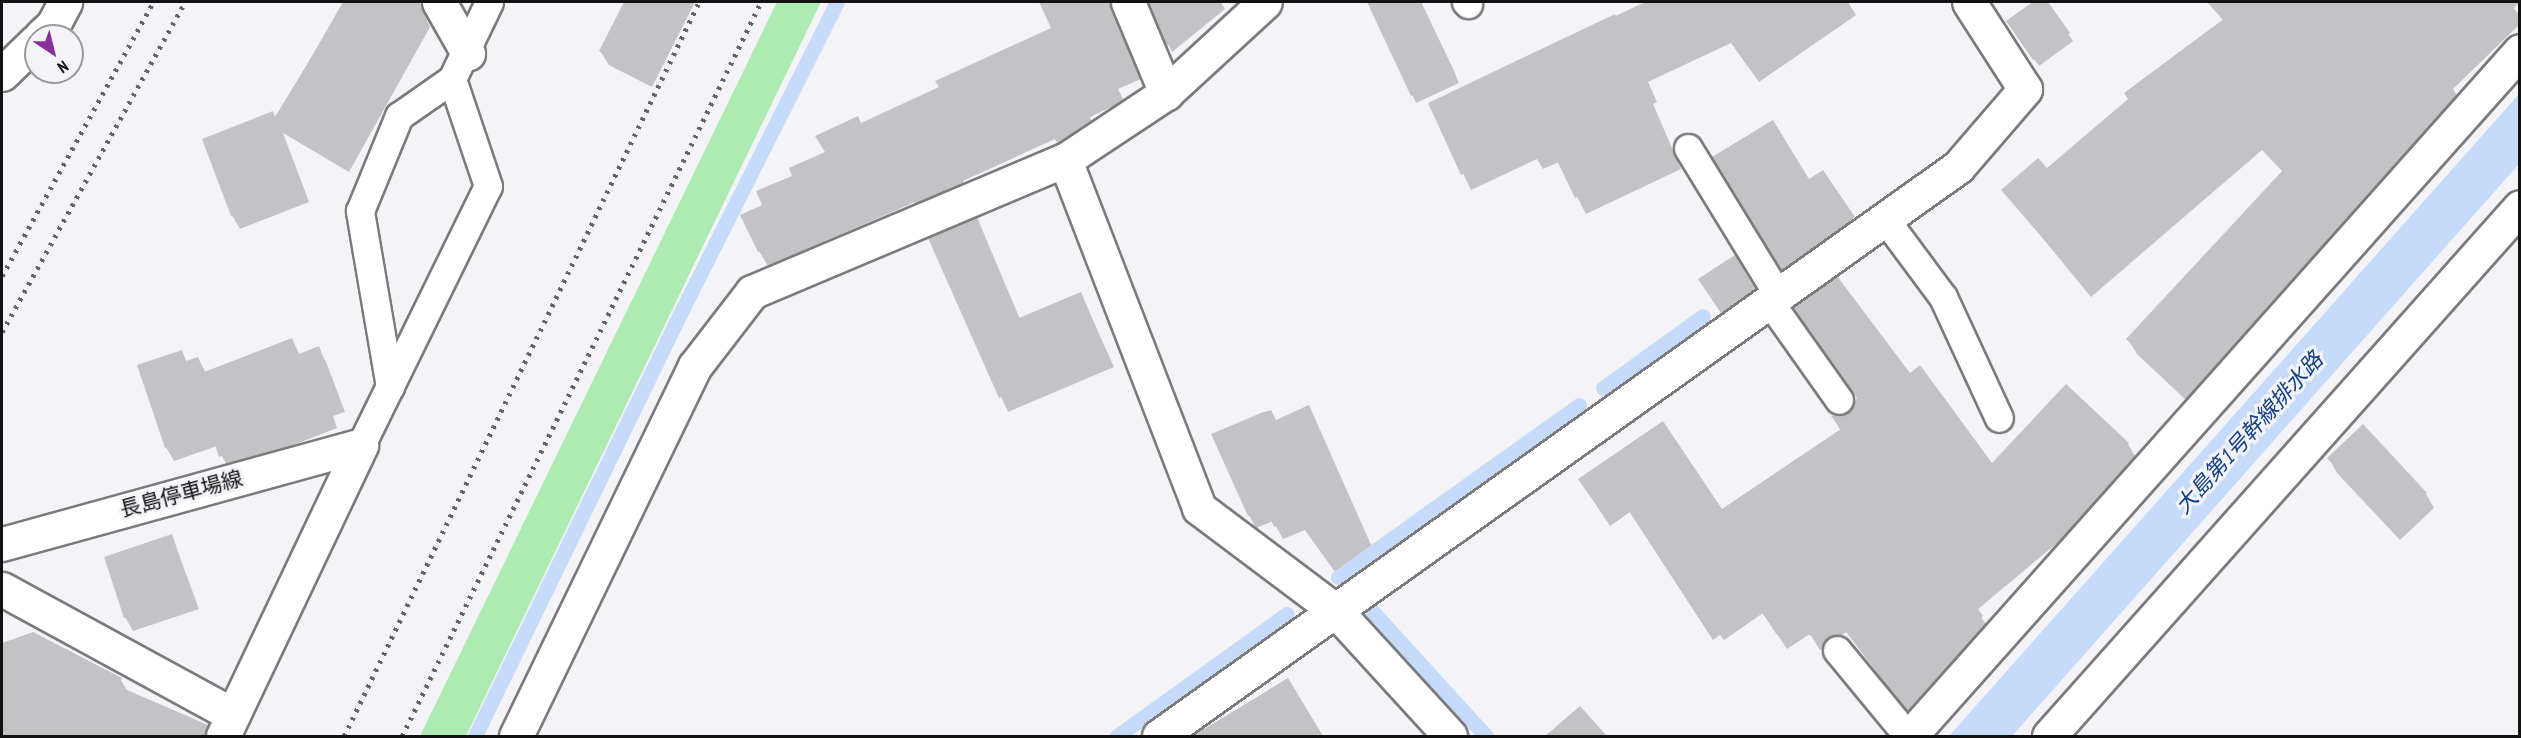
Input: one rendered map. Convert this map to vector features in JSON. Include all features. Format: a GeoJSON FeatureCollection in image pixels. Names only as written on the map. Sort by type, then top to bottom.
{"type":"FeatureCollection","features":[{"type":"Feature","properties":{"kind":"street"},"geometry":{"type":"LineString","coordinates":[[54,24],[65,2]]}},
{"type":"Feature","properties":{"kind":"street"},"geometry":{"type":"LineString","coordinates":[[440,2],[460,66]]}},
{"type":"Feature","properties":{"kind":"street"},"geometry":{"type":"LineString","coordinates":[[1128,2],[1166,93]]}},
{"type":"Feature","properties":{"kind":"street"},"geometry":{"type":"LineString","coordinates":[[516,736],[695,366],[752,292],[1065,160],[1166,93],[1265,2]]}},
{"type":"Feature","properties":{"kind":"street"},"geometry":{"type":"LineString","coordinates":[[1159,736],[1958,167],[2025,89],[1969,2]]}},
{"type":"Feature","properties":{"kind":"street"},"geometry":{"type":"LineString","coordinates":[[1909,736],[2520,51]]}},
{"type":"Feature","properties":{"kind":"street"},"geometry":{"type":"LineString","coordinates":[[2,74],[24,53]]}},
{"type":"Feature","properties":{"kind":"street"},"geometry":{"type":"LineString","coordinates":[[1065,160],[1199,508],[1336,610],[1450,736]]}},
{"type":"Feature","properties":{"kind":"street"},"geometry":{"type":"LineString","coordinates":[[2049,736],[2520,207]]}},
{"type":"Feature","properties":{"kind":"street"},"geometry":{"type":"LineString","coordinates":[[2,589],[228,726],[361,445]]}},
{"type":"Feature","properties":{"kind":"street","name":"長島停車場線"},"geometry":{"type":"LineString","coordinates":[[2,544],[361,445]]}},
{"type":"Feature","properties":{"kind":"lane"},"geometry":{"type":"LineString","coordinates":[[390,387],[360,211],[399,116],[460,66],[489,2]]}},
{"type":"Feature","properties":{"kind":"lane"},"geometry":{"type":"LineString","coordinates":[[361,445],[488,186],[460,66]]}},
{"type":"Feature","properties":{"kind":"lane"},"geometry":{"type":"LineString","coordinates":[[1688,148],[1773,298],[1839,400]]}},
{"type":"Feature","properties":{"kind":"lane"},"geometry":{"type":"LineString","coordinates":[[1885,219],[1943,297],[1999,418]]}},
{"type":"Feature","properties":{"kind":"lane"},"geometry":{"type":"LineString","coordinates":[[1837,650],[1909,736]]}},
{"type":"Feature","properties":{"kind":"green space"},"geometry":{"type":"Polygon","coordinates":[[[777,2],[821,2],[466,736],[420,736],[777,2]]]}},
{"type":"Feature","properties":{"kind":"water","name":"大島第1号幹線排水路"},"geometry":{"type":"Polygon","coordinates":[[[2519,94],[2519,164],[2012,736],[1949,736],[2519,94]]]}},
{"type":"Feature","properties":{"kind":"building"},"geometry":{"type":"Polygon","coordinates":[[[345,2],[420,2],[423,12],[341,159],[277,121],[303,188],[231,216],[202,139],[273,111],[275,117],[345,2]]]}},
{"type":"Feature","properties":{"kind":"building"},"geometry":{"type":"Polygon","coordinates":[[[624,2],[680,2],[644,74],[599,51],[624,2]]]}},
{"type":"Feature","properties":{"kind":"building"},"geometry":{"type":"Polygon","coordinates":[[[1039,2],[1110,2],[1133,63],[1111,73],[1116,86],[1082,101],[1088,114],[1048,131],[1045,125],[956,166],[963,183],[914,203],[907,187],[758,252],[740,215],[762,205],[756,191],[792,176],[789,168],[825,152],[815,136],[858,116],[861,123],[939,87],[935,81],[1051,28],[1039,2]]]}},
{"type":"Feature","properties":{"kind":"building"},"geometry":{"type":"Polygon","coordinates":[[[1148,2],[1221,2],[1167,46],[1148,2]]]}},
{"type":"Feature","properties":{"kind":"building"},"geometry":{"type":"Polygon","coordinates":[[[1367,2],[1421,2],[1456,75],[1411,96],[1367,2]]]}},
{"type":"Feature","properties":{"kind":"building"},"geometry":{"type":"Polygon","coordinates":[[[1666,2],[1689,2],[1705,35],[1640,66],[1649,86],[1645,88],[1673,153],[1575,198],[1550,146],[1533,153],[1528,143],[1461,175],[1428,103],[1615,14],[1620,23],[1666,2]]]}},
{"type":"Feature","properties":{"kind":"building"},"geometry":{"type":"Polygon","coordinates":[[[1734,2],[1844,2],[1748,67],[1713,16],[1734,2]]]}},
{"type":"Feature","properties":{"kind":"building"},"geometry":{"type":"Polygon","coordinates":[[[2033,2],[2048,2],[2070,33],[2033,60],[2006,21],[2033,2]]]}},
{"type":"Feature","properties":{"kind":"building"},"geometry":{"type":"Polygon","coordinates":[[[2210,2],[2520,2],[2444,76],[2453,84],[2240,314],[2243,318],[2178,388],[2126,339],[2284,169],[2253,137],[2082,283],[2001,190],[2038,158],[2047,168],[2128,99],[2124,93],[2225,18],[2210,2]]]}},
{"type":"Feature","properties":{"kind":"building"},"geometry":{"type":"Polygon","coordinates":[[[1773,120],[1809,179],[1823,170],[1855,217],[1781,270],[1712,157],[1773,120]]]}},
{"type":"Feature","properties":{"kind":"building"},"geometry":{"type":"Polygon","coordinates":[[[977,217],[1019,318],[1081,292],[1107,353],[999,398],[928,238],[977,217]]]}},
{"type":"Feature","properties":{"kind":"building"},"geometry":{"type":"Polygon","coordinates":[[[1735,255],[1755,288],[1721,313],[1698,279],[1735,255]]]}},
{"type":"Feature","properties":{"kind":"building"},"geometry":{"type":"Polygon","coordinates":[[[1837,276],[1910,373],[1920,365],[1992,463],[2066,384],[2129,443],[2055,523],[1968,595],[1983,616],[1973,623],[1977,630],[1899,700],[1837,618],[1810,636],[1800,620],[1777,635],[1753,599],[1715,626],[1711,621],[1704,626],[1621,499],[1601,512],[1578,479],[1663,421],[1722,509],[1841,429],[1831,416],[1848,413],[1857,398],[1793,308],[1837,276]]]}},
{"type":"Feature","properties":{"kind":"building"},"geometry":{"type":"Polygon","coordinates":[[[292,338],[299,354],[319,346],[338,398],[327,402],[330,414],[219,457],[211,432],[165,448],[137,365],[182,350],[186,361],[198,357],[204,372],[292,338]]]}},
{"type":"Feature","properties":{"kind":"building"},"geometry":{"type":"Polygon","coordinates":[[[1309,405],[1371,545],[1335,571],[1296,518],[1274,527],[1266,508],[1248,516],[1211,434],[1271,410],[1276,420],[1309,405]]]}},
{"type":"Feature","properties":{"kind":"building"},"geometry":{"type":"Polygon","coordinates":[[[2363,424],[2427,493],[2391,526],[2327,458],[2363,424]]]}},
{"type":"Feature","properties":{"kind":"building"},"geometry":{"type":"Polygon","coordinates":[[[172,534],[192,594],[124,618],[104,557],[172,534]]]}},
{"type":"Feature","properties":{"kind":"building"},"geometry":{"type":"Polygon","coordinates":[[[33,632],[122,678],[118,686],[208,725],[204,736],[2,736],[2,643],[33,632]]]}},
{"type":"Feature","properties":{"kind":"building"},"geometry":{"type":"Polygon","coordinates":[[[1288,678],[1323,736],[1193,736],[1288,678]]]}},
{"type":"Feature","properties":{"kind":"waterway"},"geometry":{"type":"LineString","coordinates":[[475,736],[680,314],[837,2]]}},
{"type":"Feature","properties":{"kind":"waterway"},"geometry":{"type":"LineString","coordinates":[[1603,388],[1703,316]]}},
{"type":"Feature","properties":{"kind":"waterway"},"geometry":{"type":"LineString","coordinates":[[1338,577],[1579,405]]}},
{"type":"Feature","properties":{"kind":"waterway"},"geometry":{"type":"LineString","coordinates":[[1373,612],[1486,736]]}},
{"type":"Feature","properties":{"kind":"waterway"},"geometry":{"type":"LineString","coordinates":[[1117,736],[1287,614]]}},
{"type":"Feature","properties":{"kind":"railway"},"geometry":{"type":"LineString","coordinates":[[2,276],[153,2]]}},
{"type":"Feature","properties":{"kind":"railway"},"geometry":{"type":"LineString","coordinates":[[2,332],[185,2]]}},
{"type":"Feature","properties":{"kind":"railway"},"geometry":{"type":"LineString","coordinates":[[344,736],[699,2]]}},
{"type":"Feature","properties":{"kind":"railway"},"geometry":{"type":"LineString","coordinates":[[402,736],[761,2]]}}]}
